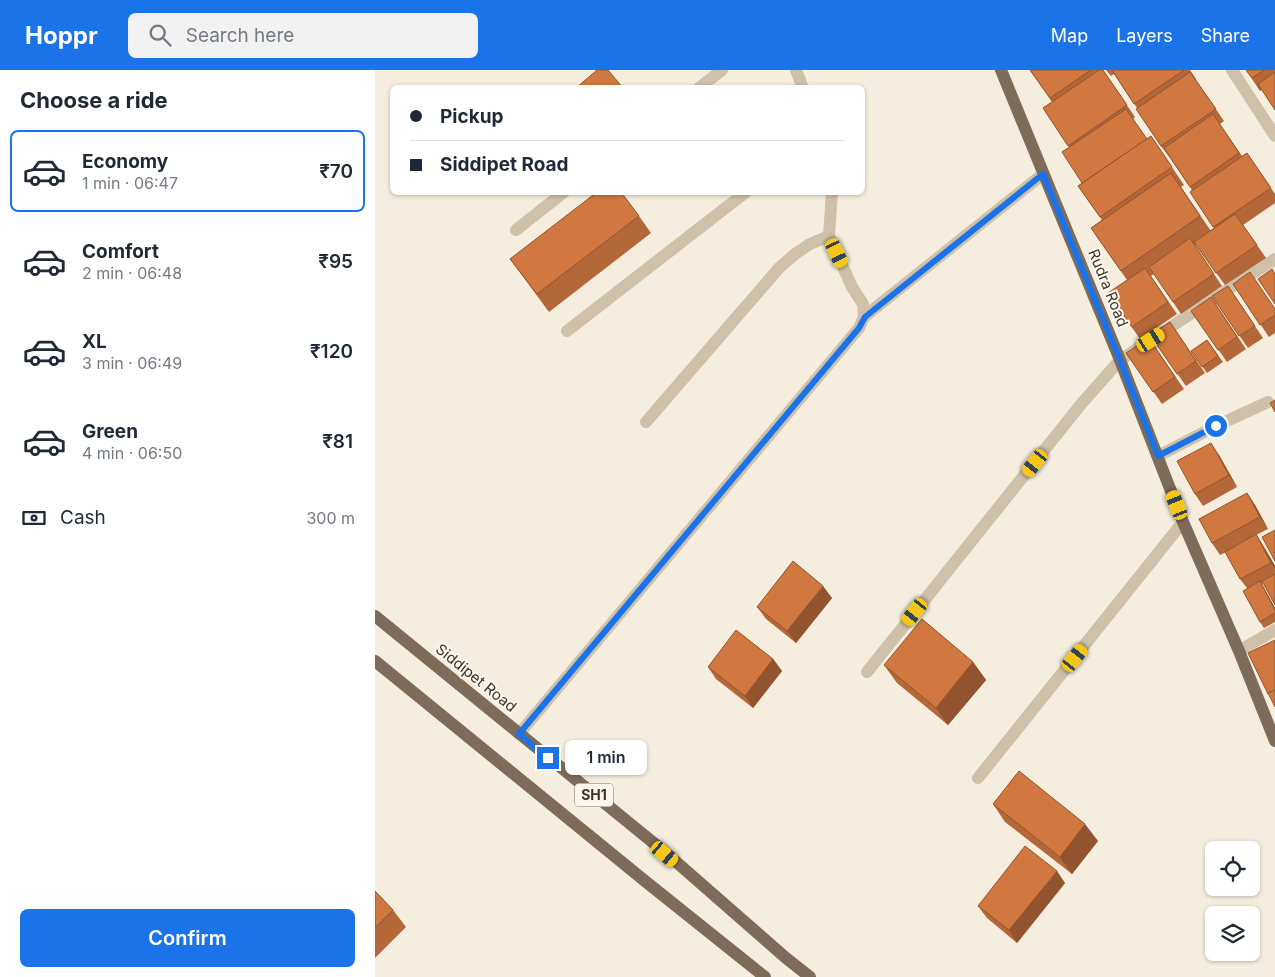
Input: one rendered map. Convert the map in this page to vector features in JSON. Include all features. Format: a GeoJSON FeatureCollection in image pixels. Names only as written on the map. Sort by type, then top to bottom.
{"type":"FeatureCollection","features":[{"type":"Feature","properties":{"kind":"main road","name":"Rudra Road"},"geometry":{"type":"LineString","coordinates":[[1001,70],[1120,360],[1183,522],[1239,651],[1275,741]]}},
{"type":"Feature","properties":{"kind":"main road","name":"Siddipet Road"},"geometry":{"type":"LineString","coordinates":[[375,616],[658,847],[810,977]]}},
{"type":"Feature","properties":{"kind":"main road","name":"SH1"},"geometry":{"type":"LineString","coordinates":[[375,661],[645,882],[765,977]]}},
{"type":"Feature","properties":{"kind":"street"},"geometry":{"type":"LineString","coordinates":[[703,85],[722,70]]}},
{"type":"Feature","properties":{"kind":"street"},"geometry":{"type":"LineString","coordinates":[[795,70],[802,85]]}},
{"type":"Feature","properties":{"kind":"street"},"geometry":{"type":"LineString","coordinates":[[1232,70],[1275,136]]}},
{"type":"Feature","properties":{"kind":"street"},"geometry":{"type":"LineString","coordinates":[[519,734],[859,328],[865,317],[1043,174]]}},
{"type":"Feature","properties":{"kind":"street"},"geometry":{"type":"LineString","coordinates":[[516,230],[560,195]]}},
{"type":"Feature","properties":{"kind":"street"},"geometry":{"type":"LineString","coordinates":[[567,331],[742,195]]}},
{"type":"Feature","properties":{"kind":"street"},"geometry":{"type":"LineString","coordinates":[[832,195],[829,236],[852,287],[863,304],[865,317]]}},
{"type":"Feature","properties":{"kind":"street"},"geometry":{"type":"LineString","coordinates":[[646,422],[779,268],[810,244],[829,236]]}},
{"type":"Feature","properties":{"kind":"street"},"geometry":{"type":"LineString","coordinates":[[867,672],[1082,403],[1120,360],[1275,259]]}},
{"type":"Feature","properties":{"kind":"street"},"geometry":{"type":"LineString","coordinates":[[1158,456],[1216,426],[1269,402]]}},
{"type":"Feature","properties":{"kind":"street"},"geometry":{"type":"LineString","coordinates":[[978,778],[1183,522]]}},
{"type":"Feature","properties":{"kind":"street"},"geometry":{"type":"LineString","coordinates":[[1239,651],[1275,630]]}},
{"type":"Feature","properties":{"kind":"building"},"geometry":{"type":"Polygon","coordinates":[[[597,70],[608,70],[620,85],[580,85],[597,70]]]}},
{"type":"Feature","properties":{"kind":"building"},"geometry":{"type":"Polygon","coordinates":[[[1030,70],[1091,70],[1050,98],[1030,70]]]}},
{"type":"Feature","properties":{"kind":"building"},"geometry":{"type":"Polygon","coordinates":[[[1099,70],[1103,70],[1127,105],[1068,146],[1043,108],[1099,70]]]}},
{"type":"Feature","properties":{"kind":"building"},"geometry":{"type":"Polygon","coordinates":[[[1112,70],[1184,70],[1134,104],[1112,70]]]}},
{"type":"Feature","properties":{"kind":"building"},"geometry":{"type":"Polygon","coordinates":[[[1246,70],[1264,70],[1252,78],[1246,70]]]}},
{"type":"Feature","properties":{"kind":"building"},"geometry":{"type":"Polygon","coordinates":[[[1190,72],[1216,109],[1161,146],[1136,109],[1190,72]]]}},
{"type":"Feature","properties":{"kind":"building"},"geometry":{"type":"Polygon","coordinates":[[[1275,72],[1275,110],[1258,84],[1275,72]]]}},
{"type":"Feature","properties":{"kind":"building"},"geometry":{"type":"Polygon","coordinates":[[[1126,109],[1147,139],[1082,183],[1062,152],[1126,109]]]}},
{"type":"Feature","properties":{"kind":"building"},"geometry":{"type":"Polygon","coordinates":[[[1213,114],[1239,153],[1190,187],[1164,148],[1213,114]]]}},
{"type":"Feature","properties":{"kind":"building"},"geometry":{"type":"Polygon","coordinates":[[[1151,136],[1172,167],[1100,217],[1078,186],[1151,136]]]}},
{"type":"Feature","properties":{"kind":"building"},"geometry":{"type":"Polygon","coordinates":[[[1247,153],[1271,188],[1213,227],[1190,192],[1247,153]]]}},
{"type":"Feature","properties":{"kind":"building"},"geometry":{"type":"Polygon","coordinates":[[[1171,173],[1200,216],[1121,271],[1091,228],[1171,173]]]}},
{"type":"Feature","properties":{"kind":"building"},"geometry":{"type":"Polygon","coordinates":[[[593,195],[623,195],[639,216],[537,294],[510,259],[593,195]]]}},
{"type":"Feature","properties":{"kind":"building"},"geometry":{"type":"Polygon","coordinates":[[[1235,214],[1257,245],[1216,273],[1194,242],[1235,214]]]}},
{"type":"Feature","properties":{"kind":"building"},"geometry":{"type":"Polygon","coordinates":[[[1190,238],[1214,274],[1173,302],[1149,267],[1190,238]]]}},
{"type":"Feature","properties":{"kind":"building"},"geometry":{"type":"Polygon","coordinates":[[[1145,268],[1168,302],[1132,327],[1108,293],[1145,268]]]}},
{"type":"Feature","properties":{"kind":"building"},"geometry":{"type":"Polygon","coordinates":[[[1272,269],[1275,274],[1275,304],[1258,279],[1272,269]]]}},
{"type":"Feature","properties":{"kind":"building"},"geometry":{"type":"Polygon","coordinates":[[[1250,272],[1275,309],[1275,315],[1260,325],[1233,284],[1250,272]]]}},
{"type":"Feature","properties":{"kind":"building"},"geometry":{"type":"Polygon","coordinates":[[[1228,286],[1255,326],[1239,336],[1212,296],[1228,286]]]}},
{"type":"Feature","properties":{"kind":"building"},"geometry":{"type":"Polygon","coordinates":[[[1211,297],[1237,337],[1218,350],[1191,311],[1211,297]]]}},
{"type":"Feature","properties":{"kind":"building"},"geometry":{"type":"Polygon","coordinates":[[[1170,322],[1196,361],[1177,374],[1150,335],[1170,322]]]}},
{"type":"Feature","properties":{"kind":"building"},"geometry":{"type":"Polygon","coordinates":[[[1149,338],[1175,377],[1153,392],[1126,353],[1149,338]]]}},
{"type":"Feature","properties":{"kind":"building"},"geometry":{"type":"Polygon","coordinates":[[[1207,340],[1218,356],[1202,367],[1191,351],[1207,340]]]}},
{"type":"Feature","properties":{"kind":"building"},"geometry":{"type":"Polygon","coordinates":[[[1275,400],[1275,412],[1270,403],[1275,400]]]}},
{"type":"Feature","properties":{"kind":"building"},"geometry":{"type":"Polygon","coordinates":[[[1211,443],[1229,475],[1195,494],[1177,461],[1211,443]]]}},
{"type":"Feature","properties":{"kind":"building"},"geometry":{"type":"Polygon","coordinates":[[[1247,493],[1260,517],[1212,543],[1199,519],[1247,493]]]}},
{"type":"Feature","properties":{"kind":"building"},"geometry":{"type":"Polygon","coordinates":[[[1275,530],[1275,561],[1262,537],[1275,530]]]}},
{"type":"Feature","properties":{"kind":"building"},"geometry":{"type":"Polygon","coordinates":[[[1256,534],[1271,563],[1240,579],[1225,552],[1256,534]]]}},
{"type":"Feature","properties":{"kind":"building"},"geometry":{"type":"Polygon","coordinates":[[[793,561],[823,586],[787,631],[757,607],[793,561]]]}},
{"type":"Feature","properties":{"kind":"building"},"geometry":{"type":"Polygon","coordinates":[[[1275,574],[1275,605],[1262,581],[1275,574]]]}},
{"type":"Feature","properties":{"kind":"building"},"geometry":{"type":"Polygon","coordinates":[[[1260,581],[1275,613],[1260,622],[1243,591],[1260,581]]]}},
{"type":"Feature","properties":{"kind":"building"},"geometry":{"type":"Polygon","coordinates":[[[922,619],[973,662],[936,708],[884,665],[922,619]]]}},
{"type":"Feature","properties":{"kind":"building"},"geometry":{"type":"Polygon","coordinates":[[[736,630],[773,659],[745,696],[708,667],[736,630]]]}},
{"type":"Feature","properties":{"kind":"building"},"geometry":{"type":"Polygon","coordinates":[[[1275,640],[1275,690],[1268,694],[1248,653],[1275,640]]]}},
{"type":"Feature","properties":{"kind":"building"},"geometry":{"type":"Polygon","coordinates":[[[1275,690],[1275,707],[1268,693],[1275,690]]]}},
{"type":"Feature","properties":{"kind":"building"},"geometry":{"type":"Polygon","coordinates":[[[1019,771],[1085,824],[1060,857],[993,804],[1019,771]]]}},
{"type":"Feature","properties":{"kind":"building"},"geometry":{"type":"Polygon","coordinates":[[[1025,846],[1057,871],[1009,930],[978,906],[1025,846]]]}},
{"type":"Feature","properties":{"kind":"building"},"geometry":{"type":"Polygon","coordinates":[[[375,891],[393,910],[375,928],[375,891]]]}},
{"type":"Feature","properties":{"kind":"route"},"geometry":{"type":"LineString","coordinates":[[548,758],[519,734],[859,328],[865,317],[1043,174],[1158,456],[1216,426]]}}]}
